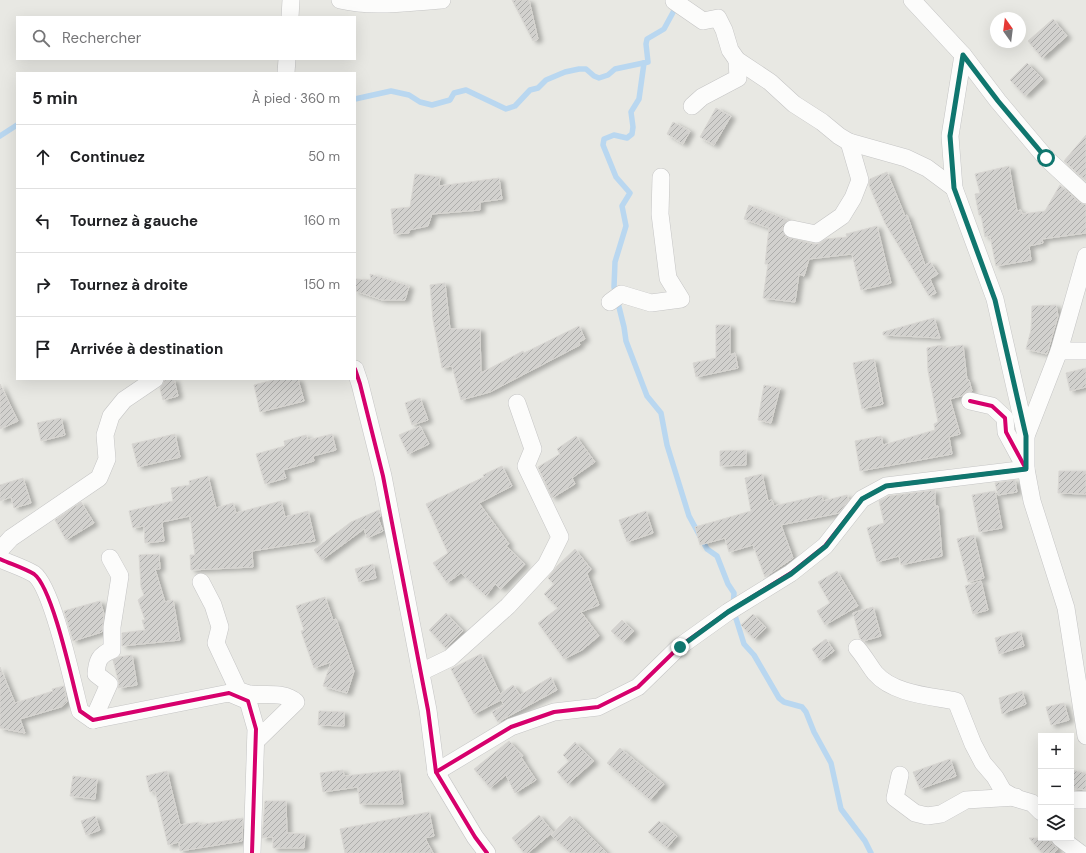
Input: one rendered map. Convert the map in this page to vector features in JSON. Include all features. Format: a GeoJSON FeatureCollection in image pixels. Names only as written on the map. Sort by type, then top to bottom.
{"type":"FeatureCollection","features":[{"type":"Feature","properties":{"kind":"street"},"geometry":{"type":"LineString","coordinates":[[290,16],[291,0]]}},
{"type":"Feature","properties":{"kind":"street"},"geometry":{"type":"LineString","coordinates":[[340,0],[355,3],[390,4],[442,0]]}},
{"type":"Feature","properties":{"kind":"street"},"geometry":{"type":"LineString","coordinates":[[912,0],[963,55],[998,101],[1046,158],[1086,195]]}},
{"type":"Feature","properties":{"kind":"street"},"geometry":{"type":"LineString","coordinates":[[674,1],[703,21],[718,18],[724,30],[730,50],[737,60],[770,82],[794,104],[849,142],[906,158],[927,168],[954,188]]}},
{"type":"Feature","properties":{"kind":"street"},"geometry":{"type":"LineString","coordinates":[[963,55],[950,136],[954,188],[995,300],[1026,436],[1026,469],[1032,501],[1066,608],[1086,736]]}},
{"type":"Feature","properties":{"kind":"street"},"geometry":{"type":"LineString","coordinates":[[286,72],[287,60]]}},
{"type":"Feature","properties":{"kind":"street"},"geometry":{"type":"LineString","coordinates":[[692,106],[702,97],[738,78],[737,60]]}},
{"type":"Feature","properties":{"kind":"street"},"geometry":{"type":"LineString","coordinates":[[792,229],[816,234],[842,216],[853,198],[860,180],[849,142]]}},
{"type":"Feature","properties":{"kind":"street"},"geometry":{"type":"LineString","coordinates":[[616,298],[651,303],[681,299],[668,278],[660,214],[661,176]]}},
{"type":"Feature","properties":{"kind":"street"},"geometry":{"type":"LineString","coordinates":[[1026,436],[1059,351],[1086,256]]}},
{"type":"Feature","properties":{"kind":"street"},"geometry":{"type":"LineString","coordinates":[[1059,351],[1086,351]]}},
{"type":"Feature","properties":{"kind":"street"},"geometry":{"type":"LineString","coordinates":[[356,372],[383,476],[428,710],[436,772],[475,837],[487,853]]}},
{"type":"Feature","properties":{"kind":"street"},"geometry":{"type":"LineString","coordinates":[[0,550],[11,538],[99,478],[107,459],[105,435],[111,416],[124,400],[154,380]]}},
{"type":"Feature","properties":{"kind":"street"},"geometry":{"type":"LineString","coordinates":[[970,401],[992,406],[1005,418],[1006,432],[1026,469]]}},
{"type":"Feature","properties":{"kind":"street"},"geometry":{"type":"LineString","coordinates":[[421,672],[450,658],[508,606],[546,565],[560,537],[526,466],[533,449],[517,403]]}},
{"type":"Feature","properties":{"kind":"street"},"geometry":{"type":"LineString","coordinates":[[436,772],[511,727],[554,712],[598,707],[638,687],[680,647],[733,609],[791,574],[826,546],[862,499],[886,486],[1026,469]]}},
{"type":"Feature","properties":{"kind":"street"},"geometry":{"type":"LineString","coordinates":[[93,720],[108,684],[96,674],[97,661],[104,653],[112,650],[112,627],[120,576],[110,558]]}},
{"type":"Feature","properties":{"kind":"street"},"geometry":{"type":"LineString","coordinates":[[0,559],[35,575],[45,590],[59,632],[80,711],[93,720],[229,693],[248,701],[256,729],[252,853]]}},
{"type":"Feature","properties":{"kind":"street"},"geometry":{"type":"LineString","coordinates":[[201,582],[213,605],[220,627],[216,642],[238,690],[249,694],[272,694],[291,697],[296,702],[256,741]]}},
{"type":"Feature","properties":{"kind":"street"},"geometry":{"type":"LineString","coordinates":[[857,648],[880,677],[902,691],[956,701],[973,744],[983,763],[995,777],[1003,791],[1032,803],[1038,809]]}},
{"type":"Feature","properties":{"kind":"street"},"geometry":{"type":"LineString","coordinates":[[900,775],[895,798],[915,813],[927,816],[940,814],[966,800],[1012,796],[1038,798]]}},
{"type":"Feature","properties":{"kind":"street"},"geometry":{"type":"LineString","coordinates":[[1074,800],[1086,800]]}},
{"type":"Feature","properties":{"kind":"street"},"geometry":{"type":"LineString","coordinates":[[1064,841],[1080,853]]}},
{"type":"Feature","properties":{"kind":"building"},"geometry":{"type":"Polygon","coordinates":[[[512,0],[529,0],[538,39],[533,41],[512,0]]]}},
{"type":"Feature","properties":{"kind":"building"},"geometry":{"type":"Polygon","coordinates":[[[1053,19],[1067,36],[1042,58],[1028,41],[1053,19]]]}},
{"type":"Feature","properties":{"kind":"building"},"geometry":{"type":"Polygon","coordinates":[[[1027,63],[1043,79],[1025,96],[1010,80],[1027,63]]]}},
{"type":"Feature","properties":{"kind":"building"},"geometry":{"type":"Polygon","coordinates":[[[716,108],[731,116],[714,145],[700,137],[716,108]]]}},
{"type":"Feature","properties":{"kind":"building"},"geometry":{"type":"Polygon","coordinates":[[[673,122],[690,131],[683,144],[667,134],[673,122]]]}},
{"type":"Feature","properties":{"kind":"building"},"geometry":{"type":"Polygon","coordinates":[[[1086,135],[1086,181],[1064,161],[1086,135]]]}},
{"type":"Feature","properties":{"kind":"building"},"geometry":{"type":"Polygon","coordinates":[[[1009,166],[1017,211],[1021,210],[1022,214],[1045,211],[1060,185],[1079,202],[1086,205],[1086,233],[1042,239],[1043,243],[1029,246],[1031,260],[996,266],[990,236],[985,237],[981,215],[979,215],[975,194],[980,193],[975,174],[1009,166]]]}},
{"type":"Feature","properties":{"kind":"building"},"geometry":{"type":"Polygon","coordinates":[[[887,172],[905,216],[907,215],[925,265],[930,262],[938,274],[930,279],[936,293],[929,296],[885,223],[869,185],[870,179],[887,172]]]}},
{"type":"Feature","properties":{"kind":"building"},"geometry":{"type":"Polygon","coordinates":[[[415,174],[440,177],[439,186],[499,178],[502,199],[480,202],[480,210],[432,214],[428,226],[409,230],[409,233],[394,234],[391,209],[410,207],[415,174]]]}},
{"type":"Feature","properties":{"kind":"building"},"geometry":{"type":"Polygon","coordinates":[[[749,205],[788,220],[782,227],[786,237],[814,244],[818,244],[826,239],[847,237],[846,234],[877,226],[891,283],[861,290],[852,254],[809,259],[804,276],[799,274],[795,302],[763,298],[768,264],[765,264],[769,228],[744,219],[749,205]]]}},
{"type":"Feature","properties":{"kind":"building"},"geometry":{"type":"Polygon","coordinates":[[[370,274],[409,286],[405,300],[382,300],[356,291],[356,279],[371,280],[370,274]]]}},
{"type":"Feature","properties":{"kind":"building"},"geometry":{"type":"Polygon","coordinates":[[[445,283],[450,329],[480,329],[481,373],[523,351],[524,353],[579,326],[585,339],[579,342],[580,345],[490,392],[461,400],[452,366],[442,368],[433,320],[430,285],[445,283]]]}},
{"type":"Feature","properties":{"kind":"building"},"geometry":{"type":"Polygon","coordinates":[[[1056,305],[1058,316],[1047,354],[1026,349],[1031,330],[1032,306],[1056,305]]]}},
{"type":"Feature","properties":{"kind":"building"},"geometry":{"type":"Polygon","coordinates":[[[934,318],[940,338],[883,335],[883,332],[934,318]]]}},
{"type":"Feature","properties":{"kind":"building"},"geometry":{"type":"Polygon","coordinates":[[[716,325],[730,325],[730,355],[735,353],[738,368],[696,377],[693,363],[716,358],[716,325]]]}},
{"type":"Feature","properties":{"kind":"building"},"geometry":{"type":"Polygon","coordinates":[[[942,345],[943,348],[963,345],[967,380],[969,380],[972,391],[950,399],[960,434],[949,437],[952,454],[860,471],[855,441],[881,436],[883,445],[935,430],[934,424],[938,422],[928,371],[927,348],[942,345]]]}},
{"type":"Feature","properties":{"kind":"building"},"geometry":{"type":"Polygon","coordinates":[[[874,359],[883,404],[862,409],[853,363],[874,359]]]}},
{"type":"Feature","properties":{"kind":"building"},"geometry":{"type":"Polygon","coordinates":[[[1086,368],[1086,387],[1070,391],[1066,373],[1086,368]]]}},
{"type":"Feature","properties":{"kind":"building"},"geometry":{"type":"Polygon","coordinates":[[[165,380],[174,380],[178,396],[163,400],[160,388],[165,380]]]}},
{"type":"Feature","properties":{"kind":"building"},"geometry":{"type":"Polygon","coordinates":[[[273,380],[298,380],[304,401],[260,412],[254,385],[273,380]]]}},
{"type":"Feature","properties":{"kind":"building"},"geometry":{"type":"Polygon","coordinates":[[[0,384],[18,421],[0,429],[0,384]]]}},
{"type":"Feature","properties":{"kind":"building"},"geometry":{"type":"Polygon","coordinates":[[[764,385],[780,388],[771,423],[758,420],[764,385]]]}},
{"type":"Feature","properties":{"kind":"building"},"geometry":{"type":"Polygon","coordinates":[[[420,398],[428,420],[412,425],[405,403],[420,398]]]}},
{"type":"Feature","properties":{"kind":"building"},"geometry":{"type":"Polygon","coordinates":[[[61,418],[65,435],[41,441],[37,423],[61,418]]]}},
{"type":"Feature","properties":{"kind":"building"},"geometry":{"type":"Polygon","coordinates":[[[420,426],[429,444],[408,454],[399,435],[420,426]]]}},
{"type":"Feature","properties":{"kind":"building"},"geometry":{"type":"Polygon","coordinates":[[[175,434],[180,457],[138,467],[132,444],[175,434]]]}},
{"type":"Feature","properties":{"kind":"building"},"geometry":{"type":"Polygon","coordinates":[[[332,434],[336,450],[313,456],[314,461],[283,470],[286,478],[265,484],[256,454],[285,446],[284,441],[306,435],[308,440],[332,434]]]}},
{"type":"Feature","properties":{"kind":"building"},"geometry":{"type":"Polygon","coordinates":[[[576,436],[595,462],[572,478],[575,484],[552,498],[538,467],[560,454],[557,449],[576,436]]]}},
{"type":"Feature","properties":{"kind":"building"},"geometry":{"type":"Polygon","coordinates":[[[746,450],[746,465],[720,466],[720,451],[746,450]]]}},
{"type":"Feature","properties":{"kind":"building"},"geometry":{"type":"Polygon","coordinates":[[[502,466],[512,486],[479,503],[509,544],[506,546],[525,564],[501,589],[495,584],[486,596],[461,573],[447,583],[433,563],[448,553],[426,504],[484,477],[483,475],[502,466]]]}},
{"type":"Feature","properties":{"kind":"building"},"geometry":{"type":"Polygon","coordinates":[[[1059,471],[1086,471],[1086,494],[1058,493],[1059,471]]]}},
{"type":"Feature","properties":{"kind":"building"},"geometry":{"type":"Polygon","coordinates":[[[762,474],[768,501],[772,500],[774,506],[822,495],[823,501],[847,495],[849,500],[839,513],[781,525],[793,558],[765,577],[753,545],[729,552],[725,538],[700,545],[695,527],[751,511],[745,478],[762,474]]]}},
{"type":"Feature","properties":{"kind":"building"},"geometry":{"type":"Polygon","coordinates":[[[208,476],[216,508],[233,503],[236,513],[281,501],[285,517],[308,511],[315,541],[252,551],[253,567],[191,570],[190,555],[195,555],[190,516],[162,522],[164,541],[145,543],[144,526],[133,528],[129,511],[173,501],[171,488],[190,485],[189,481],[208,476]]]}},
{"type":"Feature","properties":{"kind":"building"},"geometry":{"type":"Polygon","coordinates":[[[23,478],[31,503],[14,508],[11,497],[0,501],[0,485],[23,478]]]}},
{"type":"Feature","properties":{"kind":"building"},"geometry":{"type":"Polygon","coordinates":[[[1015,480],[1017,492],[998,495],[995,483],[1015,480]]]}},
{"type":"Feature","properties":{"kind":"building"},"geometry":{"type":"Polygon","coordinates":[[[935,490],[935,506],[938,506],[942,556],[901,565],[899,556],[877,562],[867,528],[884,523],[879,501],[889,496],[935,490]]]}},
{"type":"Feature","properties":{"kind":"building"},"geometry":{"type":"Polygon","coordinates":[[[995,491],[1002,528],[979,532],[972,495],[995,491]]]}},
{"type":"Feature","properties":{"kind":"building"},"geometry":{"type":"Polygon","coordinates":[[[81,502],[94,523],[66,540],[55,520],[81,502]]]}},
{"type":"Feature","properties":{"kind":"building"},"geometry":{"type":"Polygon","coordinates":[[[379,510],[381,516],[378,518],[383,531],[367,538],[364,529],[322,560],[314,550],[351,522],[379,510]]]}},
{"type":"Feature","properties":{"kind":"building"},"geometry":{"type":"Polygon","coordinates":[[[646,511],[653,533],[627,542],[619,520],[646,511]]]}},
{"type":"Feature","properties":{"kind":"building"},"geometry":{"type":"Polygon","coordinates":[[[974,535],[984,578],[968,582],[957,539],[974,535]]]}},
{"type":"Feature","properties":{"kind":"building"},"geometry":{"type":"Polygon","coordinates":[[[575,549],[591,569],[587,574],[599,605],[581,612],[599,636],[582,650],[564,659],[538,623],[558,608],[544,594],[554,584],[548,578],[557,566],[575,549]]]}},
{"type":"Feature","properties":{"kind":"building"},"geometry":{"type":"Polygon","coordinates":[[[159,554],[160,569],[155,569],[165,602],[173,600],[180,640],[122,646],[122,633],[145,630],[142,620],[145,620],[138,600],[144,595],[141,587],[139,555],[159,554]]]}},
{"type":"Feature","properties":{"kind":"building"},"geometry":{"type":"Polygon","coordinates":[[[373,564],[376,578],[359,582],[355,569],[373,564]]]}},
{"type":"Feature","properties":{"kind":"building"},"geometry":{"type":"Polygon","coordinates":[[[837,571],[858,606],[825,625],[817,611],[830,603],[818,582],[837,571]]]}},
{"type":"Feature","properties":{"kind":"building"},"geometry":{"type":"Polygon","coordinates":[[[981,581],[988,610],[973,614],[965,586],[981,581]]]}},
{"type":"Feature","properties":{"kind":"building"},"geometry":{"type":"Polygon","coordinates":[[[325,597],[333,620],[336,619],[354,671],[347,693],[323,686],[331,662],[314,668],[301,631],[304,630],[296,606],[325,597]]]}},
{"type":"Feature","properties":{"kind":"building"},"geometry":{"type":"Polygon","coordinates":[[[100,601],[104,614],[102,632],[73,641],[64,611],[100,601]]]}},
{"type":"Feature","properties":{"kind":"building"},"geometry":{"type":"Polygon","coordinates":[[[873,607],[881,636],[863,641],[860,638],[853,613],[873,607]]]}},
{"type":"Feature","properties":{"kind":"building"},"geometry":{"type":"Polygon","coordinates":[[[446,613],[463,631],[446,648],[429,630],[446,613]]]}},
{"type":"Feature","properties":{"kind":"building"},"geometry":{"type":"Polygon","coordinates":[[[753,614],[766,628],[754,639],[741,625],[753,614]]]}},
{"type":"Feature","properties":{"kind":"building"},"geometry":{"type":"Polygon","coordinates":[[[622,620],[634,631],[623,642],[611,631],[622,620]]]}},
{"type":"Feature","properties":{"kind":"building"},"geometry":{"type":"Polygon","coordinates":[[[1020,631],[1024,646],[999,654],[995,638],[1020,631]]]}},
{"type":"Feature","properties":{"kind":"building"},"geometry":{"type":"Polygon","coordinates":[[[826,639],[834,651],[820,661],[812,649],[826,639]]]}},
{"type":"Feature","properties":{"kind":"building"},"geometry":{"type":"Polygon","coordinates":[[[481,654],[500,694],[513,685],[520,695],[551,677],[557,690],[498,722],[492,712],[504,705],[501,700],[474,714],[451,669],[481,654]]]}},
{"type":"Feature","properties":{"kind":"building"},"geometry":{"type":"Polygon","coordinates":[[[132,655],[137,685],[118,688],[119,683],[113,660],[119,657],[132,655]]]}},
{"type":"Feature","properties":{"kind":"building"},"geometry":{"type":"Polygon","coordinates":[[[0,667],[15,703],[64,686],[67,702],[61,707],[20,719],[25,733],[0,728],[0,667]]]}},
{"type":"Feature","properties":{"kind":"building"},"geometry":{"type":"Polygon","coordinates":[[[1022,691],[1026,704],[1002,714],[999,698],[1022,691]]]}},
{"type":"Feature","properties":{"kind":"building"},"geometry":{"type":"Polygon","coordinates":[[[1064,703],[1069,720],[1051,725],[1046,707],[1064,703]]]}},
{"type":"Feature","properties":{"kind":"building"},"geometry":{"type":"Polygon","coordinates":[[[319,711],[344,712],[344,726],[318,725],[319,711]]]}},
{"type":"Feature","properties":{"kind":"building"},"geometry":{"type":"Polygon","coordinates":[[[509,741],[523,756],[521,757],[536,780],[515,793],[506,775],[490,788],[474,769],[509,741]]]}},
{"type":"Feature","properties":{"kind":"building"},"geometry":{"type":"Polygon","coordinates":[[[575,742],[594,761],[568,784],[557,772],[569,761],[563,755],[575,742]]]}},
{"type":"Feature","properties":{"kind":"building"},"geometry":{"type":"Polygon","coordinates":[[[620,748],[664,784],[650,800],[607,763],[620,748]]]}},
{"type":"Feature","properties":{"kind":"building"},"geometry":{"type":"Polygon","coordinates":[[[950,759],[956,776],[920,789],[913,772],[950,759]]]}},
{"type":"Feature","properties":{"kind":"building"},"geometry":{"type":"Polygon","coordinates":[[[343,770],[344,776],[399,770],[403,804],[360,804],[358,787],[323,792],[320,773],[343,770]]]}},
{"type":"Feature","properties":{"kind":"building"},"geometry":{"type":"Polygon","coordinates":[[[167,771],[180,825],[199,822],[199,825],[243,818],[242,841],[180,851],[179,842],[168,845],[155,791],[150,792],[146,776],[167,771]]]}},
{"type":"Feature","properties":{"kind":"building"},"geometry":{"type":"Polygon","coordinates":[[[1074,771],[1086,773],[1086,790],[1074,788],[1074,771]]]}},
{"type":"Feature","properties":{"kind":"building"},"geometry":{"type":"Polygon","coordinates":[[[73,776],[97,779],[95,799],[70,796],[73,776]]]}},
{"type":"Feature","properties":{"kind":"building"},"geometry":{"type":"Polygon","coordinates":[[[265,801],[286,801],[287,833],[305,834],[304,848],[273,848],[273,837],[262,838],[265,801]]]}},
{"type":"Feature","properties":{"kind":"building"},"geometry":{"type":"Polygon","coordinates":[[[429,812],[434,836],[425,838],[433,853],[345,853],[340,829],[429,812]]]}},
{"type":"Feature","properties":{"kind":"building"},"geometry":{"type":"Polygon","coordinates":[[[539,815],[553,832],[528,853],[524,853],[512,838],[539,815]]]}},
{"type":"Feature","properties":{"kind":"building"},"geometry":{"type":"Polygon","coordinates":[[[95,816],[100,830],[86,835],[81,821],[95,816]]]}},
{"type":"Feature","properties":{"kind":"building"},"geometry":{"type":"Polygon","coordinates":[[[570,816],[607,853],[570,853],[551,835],[570,816]]]}},
{"type":"Feature","properties":{"kind":"building"},"geometry":{"type":"Polygon","coordinates":[[[659,821],[677,836],[667,848],[648,832],[659,821]]]}},
{"type":"Feature","properties":{"kind":"building"},"geometry":{"type":"Polygon","coordinates":[[[1029,838],[1038,838],[1038,841],[1051,841],[1058,849],[1054,853],[1042,853],[1029,838]]]}},
{"type":"Feature","properties":{"kind":"waterway"},"geometry":{"type":"LineString","coordinates":[[356,99],[391,91],[409,95],[420,102],[432,105],[450,100],[454,93],[466,90],[506,109],[515,106],[530,90],[538,88],[546,80],[565,72],[586,69],[594,76],[599,78],[608,75],[615,69],[648,62],[646,44],[647,39],[664,29],[677,5]]}},
{"type":"Feature","properties":{"kind":"waterway"},"geometry":{"type":"LineString","coordinates":[[644,63],[639,99],[631,112],[633,127],[632,134],[627,138],[614,135],[604,139],[603,145],[616,177],[630,193],[622,206],[626,226],[615,262],[614,287],[626,341],[647,396],[661,413],[667,445],[689,516],[707,549],[717,556],[728,584],[734,593],[733,609],[744,644],[754,655],[779,698],[784,702],[802,707],[806,712],[814,732],[831,763],[841,809],[865,841],[871,853]]}},
{"type":"Feature","properties":{"kind":"waterway"},"geometry":{"type":"LineString","coordinates":[[0,136],[16,126]]}},
{"type":"Feature","properties":{"kind":"cycle path"},"geometry":{"type":"LineString","coordinates":[[356,372],[383,476],[428,710],[436,772],[475,837],[487,853]]}},
{"type":"Feature","properties":{"kind":"cycle path"},"geometry":{"type":"LineString","coordinates":[[436,772],[511,727],[554,712],[598,707],[638,687],[679,647],[728,612],[791,573],[825,546],[862,499],[886,486],[1026,469],[1006,432],[1005,418],[992,406],[970,401]]}},
{"type":"Feature","properties":{"kind":"cycle path"},"geometry":{"type":"LineString","coordinates":[[0,559],[34,574],[41,583],[62,638],[80,711],[93,720],[229,693],[248,701],[256,729],[252,853]]}},
{"type":"Feature","properties":{"kind":"route"},"geometry":{"type":"LineString","coordinates":[[680,647],[728,612],[791,574],[826,546],[862,499],[874,492],[886,486],[1026,469],[1026,436],[995,300],[954,188],[950,136],[963,55],[998,101],[1046,158]]}}]}
